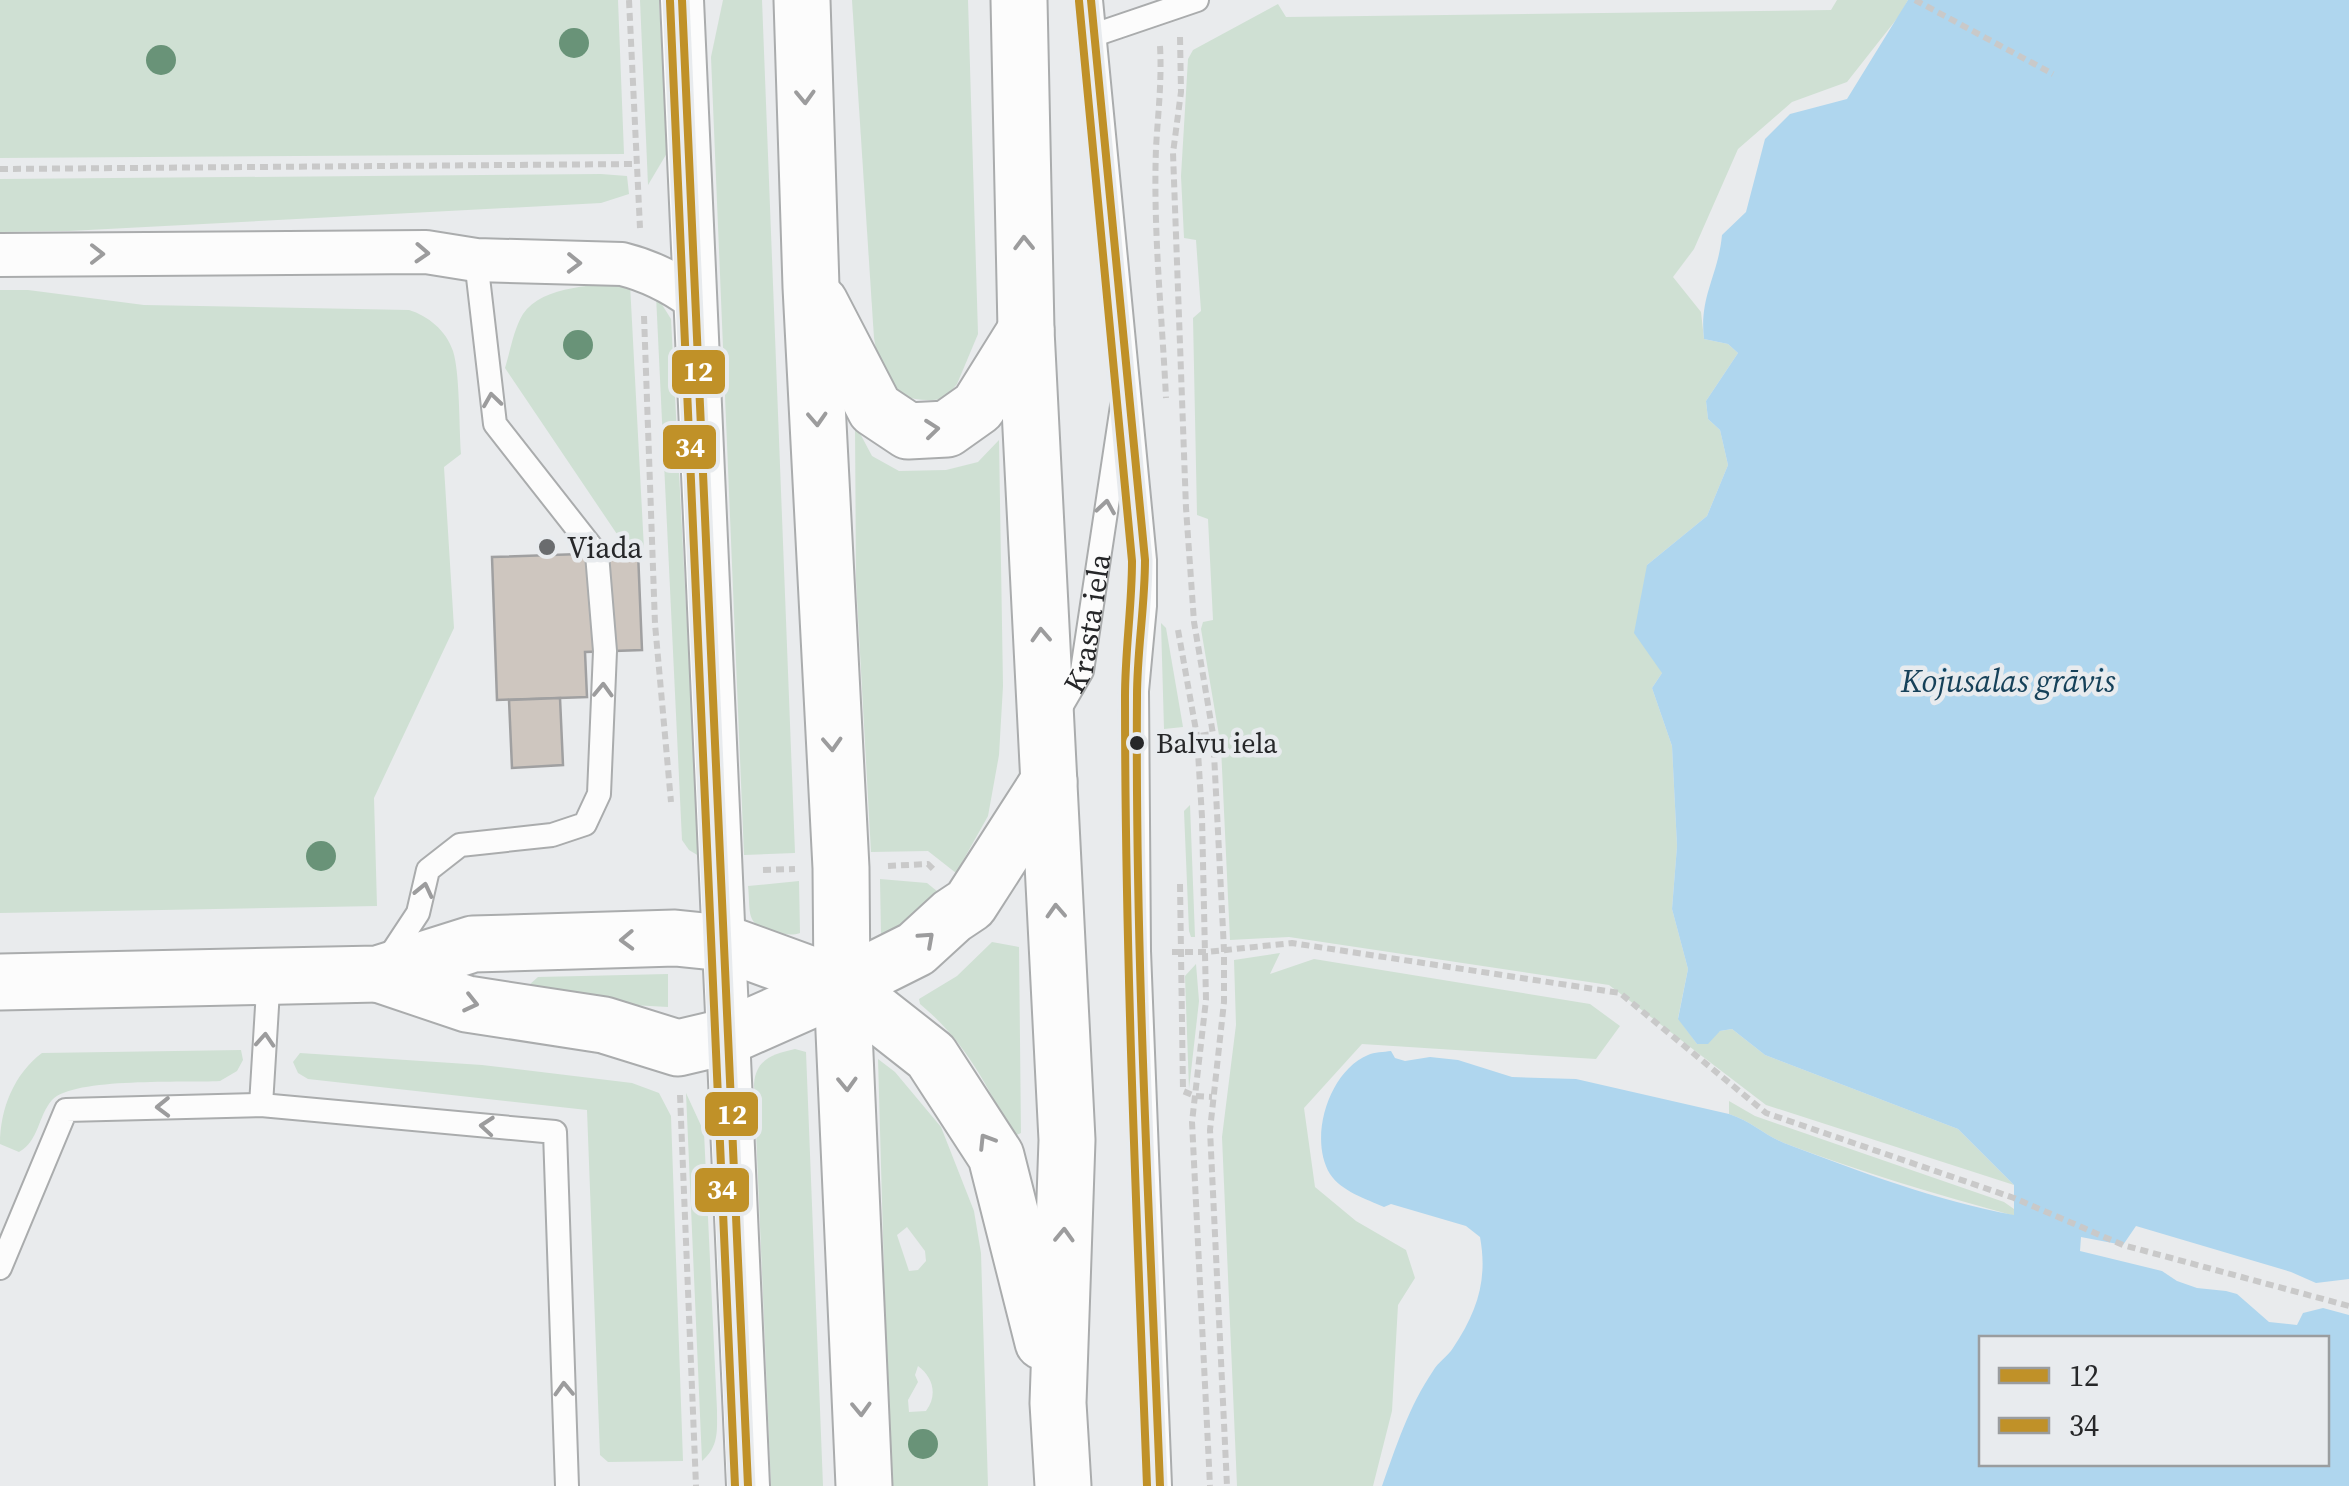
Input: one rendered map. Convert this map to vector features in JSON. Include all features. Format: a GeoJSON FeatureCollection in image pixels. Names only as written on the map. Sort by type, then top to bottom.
{"type":"FeatureCollection","features":[{"type":"Feature","properties":{"kind":"main road"},"geometry":{"type":"LineString","coordinates":[[802,0],[864,1486]]}},
{"type":"Feature","properties":{"kind":"main road","name":"Krasta iela"},"geometry":{"type":"LineString","coordinates":[[1019,0],[1026,330],[1067,1140],[1058,1403],[1064,1486]]}},
{"type":"Feature","properties":{"kind":"main road"},"geometry":{"type":"LineString","coordinates":[[811,287],[875,409],[908,432],[947,429],[978,407],[1026,330]]}},
{"type":"Feature","properties":{"kind":"main road"},"geometry":{"type":"LineString","coordinates":[[378,974],[467,1004],[703,1042],[842,986],[916,949],[970,904],[1047,757]]}},
{"type":"Feature","properties":{"kind":"main road"},"geometry":{"type":"LineString","coordinates":[[2,987],[269,974],[378,974],[474,944],[675,938],[724,943],[842,986],[931,1056],[996,1156],[1058,1403]]}},
{"type":"Feature","properties":{"kind":"street"},"geometry":{"type":"LineString","coordinates":[[687,13],[694,299],[724,943],[703,1042],[748,1486]]}},
{"type":"Feature","properties":{"kind":"street"},"geometry":{"type":"LineString","coordinates":[[0,255],[426,252],[476,260],[622,264],[675,284],[694,299]]}},
{"type":"Feature","properties":{"kind":"lane"},"geometry":{"type":"LineString","coordinates":[[1091,0],[1116,284],[1128,368]]}},
{"type":"Feature","properties":{"kind":"lane"},"geometry":{"type":"LineString","coordinates":[[1097,34],[1178,7]]}},
{"type":"Feature","properties":{"kind":"lane"},"geometry":{"type":"LineString","coordinates":[[378,974],[418,913],[428,870],[460,845],[552,835],[586,824],[599,794],[605,652],[597,554],[495,424],[476,260]]}},
{"type":"Feature","properties":{"kind":"lane","name":"Krasta iela"},"geometry":{"type":"LineString","coordinates":[[1047,757],[1082,672],[1128,368]]}},
{"type":"Feature","properties":{"kind":"lane","name":"Krasta iela"},"geometry":{"type":"LineString","coordinates":[[1128,368],[1145,560],[1137,691],[1139,950],[1160,1486]]}},
{"type":"Feature","properties":{"kind":"lane"},"geometry":{"type":"LineString","coordinates":[[260,1105],[269,974]]}},
{"type":"Feature","properties":{"kind":"lane"},"geometry":{"type":"LineString","coordinates":[[0,1268],[66,1110],[260,1105],[555,1132],[567,1486]]}},
{"type":"Feature","properties":{"kind":"path"},"geometry":{"type":"LineString","coordinates":[[629,0],[654,624],[672,813]]}},
{"type":"Feature","properties":{"kind":"path"},"geometry":{"type":"LineString","coordinates":[[1915,0],[2053,74]]}},
{"type":"Feature","properties":{"kind":"path"},"geometry":{"type":"LineString","coordinates":[[1167,410],[1156,148],[1162,86],[1178,7]]}},
{"type":"Feature","properties":{"kind":"path"},"geometry":{"type":"LineString","coordinates":[[1178,7],[1182,92],[1173,153],[1186,508],[1194,622],[1213,734],[1224,950],[1224,1002],[1210,1130],[1227,1486]]}},
{"type":"Feature","properties":{"kind":"path"},"geometry":{"type":"LineString","coordinates":[[0,169],[636,164]]}},
{"type":"Feature","properties":{"kind":"path"},"geometry":{"type":"LineString","coordinates":[[1178,629],[1197,736],[1206,952],[1206,1000],[1192,1122],[1210,1486]]}},
{"type":"Feature","properties":{"kind":"path"},"geometry":{"type":"LineString","coordinates":[[1175,739],[1213,734]]}},
{"type":"Feature","properties":{"kind":"path"},"geometry":{"type":"LineString","coordinates":[[1180,884],[1182,1091],[1212,1097]]}},
{"type":"Feature","properties":{"kind":"path"},"geometry":{"type":"LineString","coordinates":[[1180,952],[1292,943],[1620,993],[1766,1113],[2014,1198],[2123,1245],[2349,1306]]}},
{"type":"Feature","properties":{"kind":"path"},"geometry":{"type":"LineString","coordinates":[[696,1486],[703,1042]]}},
{"type":"Feature","properties":{"kind":"green space"},"geometry":{"type":"Polygon","coordinates":[[[0,0],[618,0],[624,154],[0,158],[0,0]]]}},
{"type":"Feature","properties":{"kind":"green space"},"geometry":{"type":"Polygon","coordinates":[[[640,0],[659,0],[667,153],[648,185],[640,0]]]}},
{"type":"Feature","properties":{"kind":"green space"},"geometry":{"type":"Polygon","coordinates":[[[723,0],[762,0],[795,853],[744,855],[711,57],[723,0]]]}},
{"type":"Feature","properties":{"kind":"green space"},"geometry":{"type":"Polygon","coordinates":[[[852,0],[968,0],[978,334],[957,384],[944,399],[913,398],[893,388],[877,354],[852,0]]]}},
{"type":"Feature","properties":{"kind":"green space"},"geometry":{"type":"Polygon","coordinates":[[[1837,0],[1908,0],[1847,82],[1792,102],[1738,149],[1694,249],[1673,277],[1701,312],[1704,339],[1728,344],[1738,353],[1706,401],[1708,419],[1720,430],[1728,465],[1707,516],[1647,565],[1662,673],[1652,688],[1672,746],[1677,846],[1672,909],[1688,969],[1678,1018],[1697,1044],[1732,1029],[1765,1055],[1958,1129],[2014,1185],[1766,1105],[1609,985],[1289,937],[1230,940],[1221,747],[1201,629],[1203,622],[1213,620],[1208,519],[1197,515],[1193,318],[1201,311],[1196,240],[1184,238],[1181,176],[1188,59],[1193,50],[1278,4],[1286,17],[1831,10],[1837,0]]]}},
{"type":"Feature","properties":{"kind":"green space"},"geometry":{"type":"Polygon","coordinates":[[[627,176],[629,194],[601,203],[0,232],[0,179],[627,176]]]}},
{"type":"Feature","properties":{"kind":"green space"},"geometry":{"type":"Polygon","coordinates":[[[630,284],[644,549],[625,546],[505,368],[517,326],[532,304],[572,288],[630,284]]]}},
{"type":"Feature","properties":{"kind":"green space"},"geometry":{"type":"Polygon","coordinates":[[[0,290],[144,305],[409,310],[429,320],[446,337],[457,373],[461,454],[444,467],[454,628],[374,798],[377,906],[0,913],[0,290]]]}},
{"type":"Feature","properties":{"kind":"green space"},"geometry":{"type":"Polygon","coordinates":[[[656,295],[671,319],[699,856],[682,840],[656,295]]]}},
{"type":"Feature","properties":{"kind":"green space"},"geometry":{"type":"Polygon","coordinates":[[[855,424],[872,456],[899,471],[946,470],[978,462],[999,440],[1003,686],[999,755],[988,816],[956,873],[928,851],[871,852],[856,580],[855,424]]]}},
{"type":"Feature","properties":{"kind":"green space"},"geometry":{"type":"Polygon","coordinates":[[[1161,623],[1166,628],[1183,727],[1164,729],[1161,623]]]}},
{"type":"Feature","properties":{"kind":"green space"},"geometry":{"type":"Polygon","coordinates":[[[1190,805],[1195,937],[1189,931],[1184,811],[1190,805]]]}},
{"type":"Feature","properties":{"kind":"green space"},"geometry":{"type":"Polygon","coordinates":[[[880,879],[927,883],[943,896],[885,938],[881,935],[880,879]]]}},
{"type":"Feature","properties":{"kind":"green space"},"geometry":{"type":"Polygon","coordinates":[[[799,881],[800,933],[775,932],[754,922],[748,886],[799,881]]]}},
{"type":"Feature","properties":{"kind":"green space"},"geometry":{"type":"Polygon","coordinates":[[[992,942],[1019,947],[1021,1133],[1012,1137],[974,1065],[919,999],[957,976],[992,942]]]}},
{"type":"Feature","properties":{"kind":"green space"},"geometry":{"type":"Polygon","coordinates":[[[1280,953],[1270,974],[1314,959],[1590,1004],[1620,1026],[1596,1059],[1362,1044],[1304,1108],[1315,1187],[1356,1221],[1406,1250],[1415,1278],[1398,1305],[1392,1411],[1373,1486],[1237,1486],[1222,1137],[1236,1025],[1234,960],[1280,953]]]}},
{"type":"Feature","properties":{"kind":"green space"},"geometry":{"type":"Polygon","coordinates":[[[1196,964],[1199,1001],[1189,1089],[1185,976],[1196,964]]]}},
{"type":"Feature","properties":{"kind":"green space"},"geometry":{"type":"Polygon","coordinates":[[[668,974],[668,1007],[541,1000],[528,986],[538,977],[668,974]]]}},
{"type":"Feature","properties":{"kind":"green space"},"geometry":{"type":"Polygon","coordinates":[[[795,1049],[806,1052],[823,1486],[771,1486],[754,1084],[762,1063],[795,1049]]]}},
{"type":"Feature","properties":{"kind":"green space"},"geometry":{"type":"Polygon","coordinates":[[[241,1050],[243,1060],[237,1071],[220,1081],[105,1084],[64,1093],[47,1106],[26,1147],[19,1152],[0,1144],[10,1093],[42,1053],[241,1050]]]}},
{"type":"Feature","properties":{"kind":"green space"},"geometry":{"type":"Polygon","coordinates":[[[300,1053],[482,1065],[632,1083],[659,1093],[671,1116],[683,1461],[608,1462],[600,1455],[587,1110],[308,1079],[298,1073],[293,1062],[300,1053]]]}},
{"type":"Feature","properties":{"kind":"green space"},"geometry":{"type":"Polygon","coordinates":[[[878,1059],[895,1072],[941,1127],[974,1211],[981,1253],[988,1486],[890,1486],[878,1059]],[[907,1227],[897,1235],[909,1271],[918,1270],[926,1261],[925,1251],[907,1227]],[[918,1366],[918,1382],[908,1400],[909,1412],[926,1411],[932,1399],[930,1381],[918,1366]]]}},
{"type":"Feature","properties":{"kind":"green space"},"geometry":{"type":"Polygon","coordinates":[[[686,1093],[704,1132],[717,1410],[714,1444],[702,1461],[686,1093]]]}},
{"type":"Feature","properties":{"kind":"green space"},"geometry":{"type":"Polygon","coordinates":[[[1729,1101],[1755,1116],[2004,1202],[2014,1209],[2015,1216],[1784,1143],[1729,1114],[1729,1101]]]}},
{"type":"Feature","properties":{"kind":"water","name":"Kojusalas grāvis"},"geometry":{"type":"Polygon","coordinates":[[[1908,0],[2349,0],[2349,1279],[2316,1283],[2136,1226],[2123,1245],[2081,1237],[2080,1251],[2162,1271],[2197,1288],[2237,1294],[2269,1322],[2297,1325],[2303,1313],[2323,1308],[2349,1315],[2349,1486],[1382,1486],[1417,1398],[1468,1322],[1483,1267],[1480,1237],[1466,1226],[1391,1204],[1384,1207],[1347,1190],[1330,1174],[1321,1142],[1326,1107],[1343,1075],[1368,1055],[1391,1051],[1395,1058],[1405,1061],[1430,1057],[1458,1060],[1512,1077],[1576,1079],[1729,1114],[1784,1143],[1869,1174],[1956,1202],[2014,1215],[2014,1185],[1958,1129],[1765,1055],[1732,1029],[1720,1031],[1708,1044],[1697,1044],[1678,1019],[1688,969],[1672,909],[1677,846],[1672,746],[1652,688],[1662,673],[1634,633],[1647,565],[1707,516],[1728,465],[1720,430],[1708,419],[1706,401],[1738,353],[1728,344],[1704,339],[1706,298],[1722,235],[1746,212],[1765,139],[1790,114],[1847,99],[1908,0]]]}},
{"type":"Feature","properties":{"kind":"building"},"geometry":{"type":"Polygon","coordinates":[[[638,552],[642,650],[585,652],[587,697],[497,700],[492,557],[638,552]]]}},
{"type":"Feature","properties":{"kind":"building"},"geometry":{"type":"Polygon","coordinates":[[[560,698],[563,765],[512,768],[509,700],[560,698]]]}},
{"type":"Feature","properties":{"kind":"transit line","name":"12"},"geometry":{"type":"LineString","coordinates":[[682,0],[748,1486]]}},
{"type":"Feature","properties":{"kind":"transit line","name":"12"},"geometry":{"type":"LineString","coordinates":[[1091,0],[1145,560],[1137,696],[1138,894],[1160,1486]]}},
{"type":"Feature","properties":{"kind":"transit line","name":"34"},"geometry":{"type":"LineString","coordinates":[[670,1],[735,1486]]}},
{"type":"Feature","properties":{"kind":"transit line","name":"34"},"geometry":{"type":"LineString","coordinates":[[1079,1],[1132,561],[1125,697],[1127,894],[1147,1486]]}},
{"type":"Feature","properties":{"kind":"place","name":"Viada"},"geometry":{"type":"Point","coordinates":[547,547]}},
{"type":"Feature","properties":{"kind":"place","name":"Balvu iela"},"geometry":{"type":"Point","coordinates":[1137,743]}}]}
